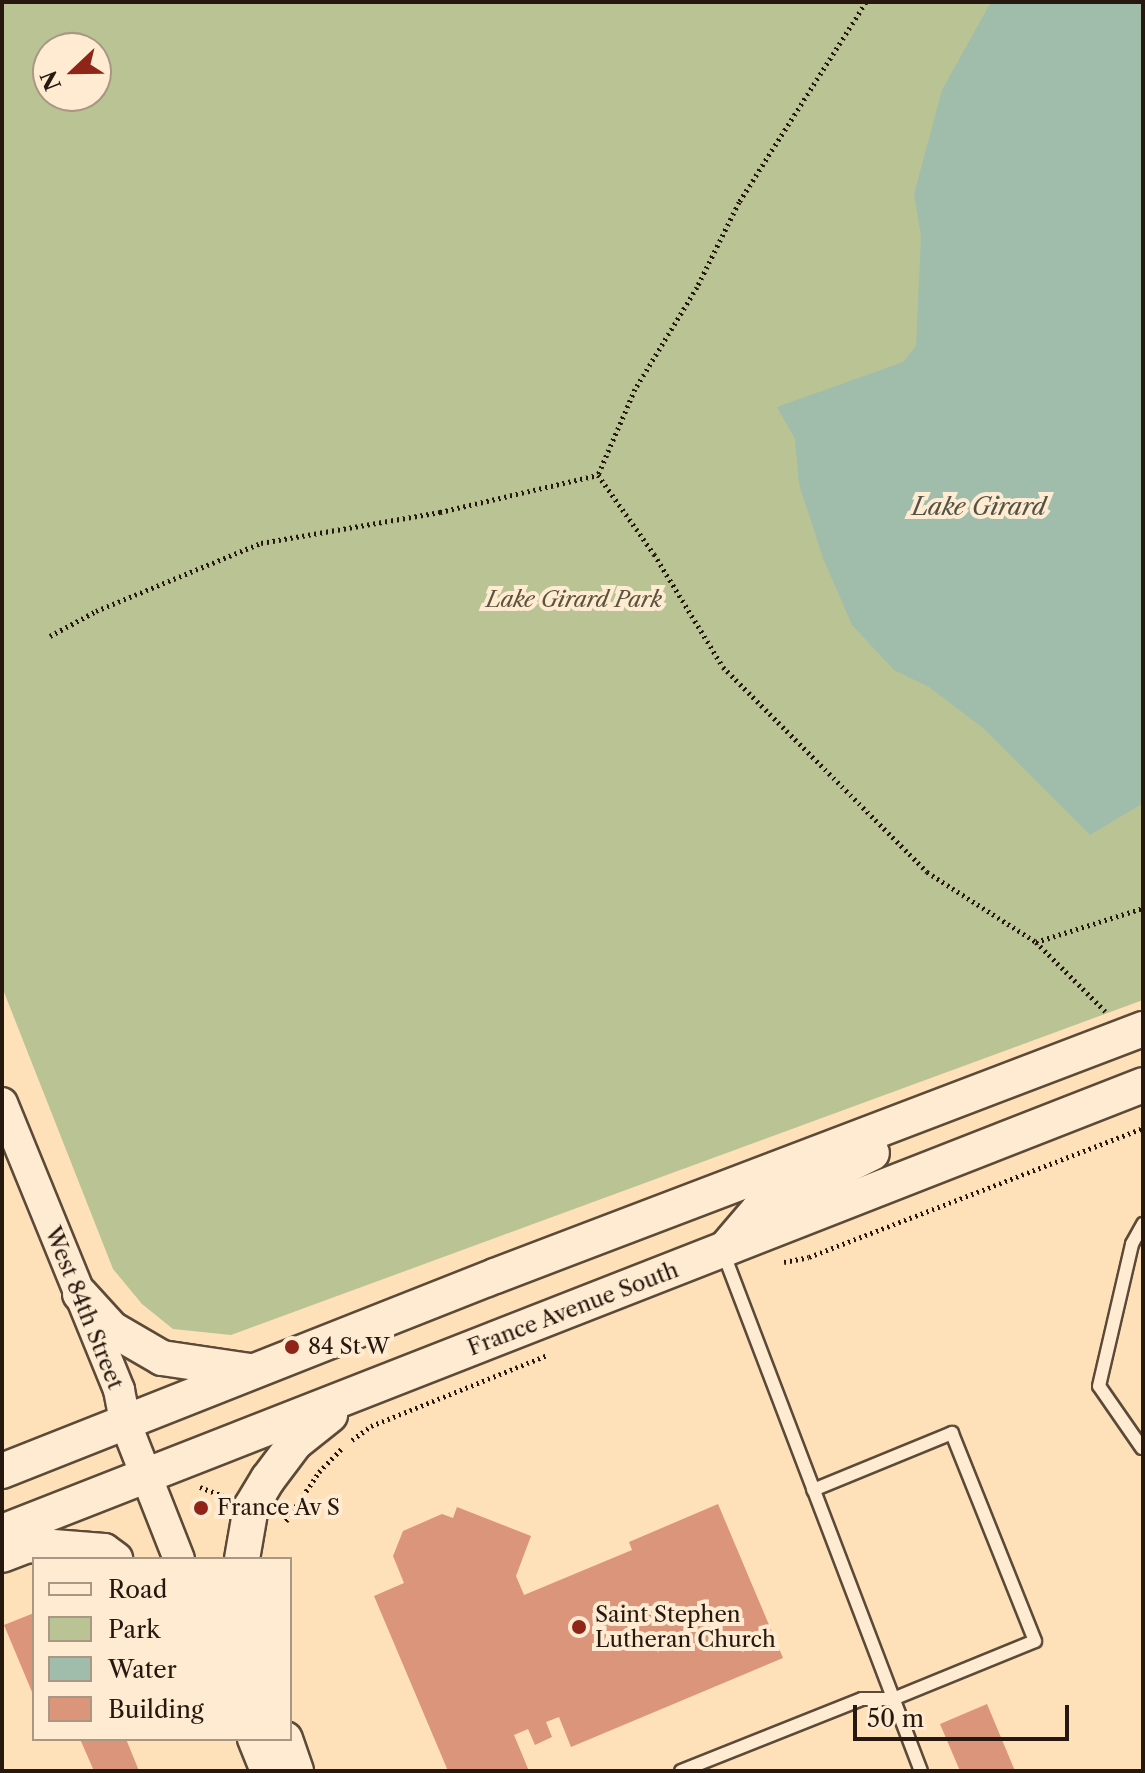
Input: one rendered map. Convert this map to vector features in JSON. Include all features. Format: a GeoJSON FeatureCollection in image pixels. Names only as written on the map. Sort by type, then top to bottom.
{"type":"FeatureCollection","features":[{"type":"Feature","properties":{"kind":"main road"},"geometry":{"type":"LineString","coordinates":[[2,1471],[1143,1029]]}},
{"type":"Feature","properties":{"kind":"main road","name":"France Avenue South"},"geometry":{"type":"LineString","coordinates":[[2,1532],[1143,1085]]}},
{"type":"Feature","properties":{"kind":"main road"},"geometry":{"type":"LineString","coordinates":[[723,1252],[759,1209],[871,1153],[902,1120]]}},
{"type":"Feature","properties":{"kind":"main road"},"geometry":{"type":"LineString","coordinates":[[80,1294],[112,1329],[162,1358],[254,1371]]}},
{"type":"Feature","properties":{"kind":"main road"},"geometry":{"type":"LineString","coordinates":[[242,1557],[251,1507],[268,1479],[295,1443],[365,1389]]}},
{"type":"Feature","properties":{"kind":"main road"},"geometry":{"type":"LineString","coordinates":[[2,1555],[28,1545],[104,1551],[112,1557]]}},
{"type":"Feature","properties":{"kind":"main road"},"geometry":{"type":"LineString","coordinates":[[286,1741],[296,1771]]}},
{"type":"Feature","properties":{"kind":"street","name":"West 84th Street"},"geometry":{"type":"LineString","coordinates":[[2,1103],[119,1390],[125,1422],[178,1557]]}},
{"type":"Feature","properties":{"kind":"street"},"geometry":{"type":"LineString","coordinates":[[254,1741],[266,1771]]}},
{"type":"Feature","properties":{"kind":"lane"},"geometry":{"type":"LineString","coordinates":[[1142,1448],[1099,1386],[1132,1244],[1143,1224]]}},
{"type":"Feature","properties":{"kind":"lane"},"geometry":{"type":"LineString","coordinates":[[723,1252],[921,1771]]}},
{"type":"Feature","properties":{"kind":"lane"},"geometry":{"type":"LineString","coordinates":[[681,1771],[862,1699],[893,1699],[1035,1641],[952,1433],[813,1490]]}},
{"type":"Feature","properties":{"kind":"path"},"geometry":{"type":"LineString","coordinates":[[598,475],[635,389],[697,287],[739,202],[866,2]]}},
{"type":"Feature","properties":{"kind":"path"},"geometry":{"type":"LineString","coordinates":[[50,636],[96,611],[261,543],[440,512],[598,475]]}},
{"type":"Feature","properties":{"kind":"path"},"geometry":{"type":"LineString","coordinates":[[598,475],[654,554],[723,667],[927,872],[1036,942],[1106,1011]]}},
{"type":"Feature","properties":{"kind":"path"},"geometry":{"type":"LineString","coordinates":[[1036,942],[1143,908]]}},
{"type":"Feature","properties":{"kind":"path"},"geometry":{"type":"LineString","coordinates":[[782,1262],[809,1257],[1143,1128]]}},
{"type":"Feature","properties":{"kind":"path"},"geometry":{"type":"LineString","coordinates":[[286,1521],[319,1472],[344,1446],[371,1426],[557,1351]]}},
{"type":"Feature","properties":{"kind":"path"},"geometry":{"type":"LineString","coordinates":[[199,1487],[226,1497]]}},
{"type":"Feature","properties":{"kind":"green space","name":"Lake Girard Park"},"geometry":{"type":"Polygon","coordinates":[[[2,2],[1143,2],[1143,1000],[231,1335],[173,1329],[142,1304],[113,1269],[2,987],[2,2]]]}},
{"type":"Feature","properties":{"kind":"water","name":"Lake Girard"},"geometry":{"type":"Polygon","coordinates":[[[991,2],[1143,2],[1143,803],[1090,835],[983,728],[929,687],[894,670],[852,625],[823,558],[799,484],[795,439],[777,407],[903,362],[916,346],[921,236],[914,194],[942,90],[991,2]]]}},
{"type":"Feature","properties":{"kind":"building","name":"Saint Stephen Lutheran Church"},"geometry":{"type":"Polygon","coordinates":[[[718,1504],[783,1658],[571,1747],[559,1717],[546,1722],[552,1737],[535,1745],[528,1729],[514,1735],[529,1771],[448,1771],[374,1596],[404,1583],[393,1556],[403,1531],[442,1514],[453,1518],[457,1507],[531,1536],[516,1576],[524,1595],[632,1550],[629,1542],[718,1504]]]}},
{"type":"Feature","properties":{"kind":"building"},"geometry":{"type":"Polygon","coordinates":[[[32,1614],[32,1692],[4,1625],[32,1614]]]}},
{"type":"Feature","properties":{"kind":"building"},"geometry":{"type":"Polygon","coordinates":[[[987,1704],[1015,1771],[960,1771],[940,1724],[987,1704]]]}},
{"type":"Feature","properties":{"kind":"building"},"geometry":{"type":"Polygon","coordinates":[[[81,1741],[127,1741],[139,1771],[94,1771],[81,1741]]]}},
{"type":"Feature","properties":{"kind":"place","name":"84 St W"},"geometry":{"type":"Point","coordinates":[292,1347]}},
{"type":"Feature","properties":{"kind":"place","name":"France Av S"},"geometry":{"type":"Point","coordinates":[201,1508]}},
{"type":"Feature","properties":{"kind":"place","name":"Saint Stephen Lutheran Church"},"geometry":{"type":"Point","coordinates":[579,1627]}}]}
